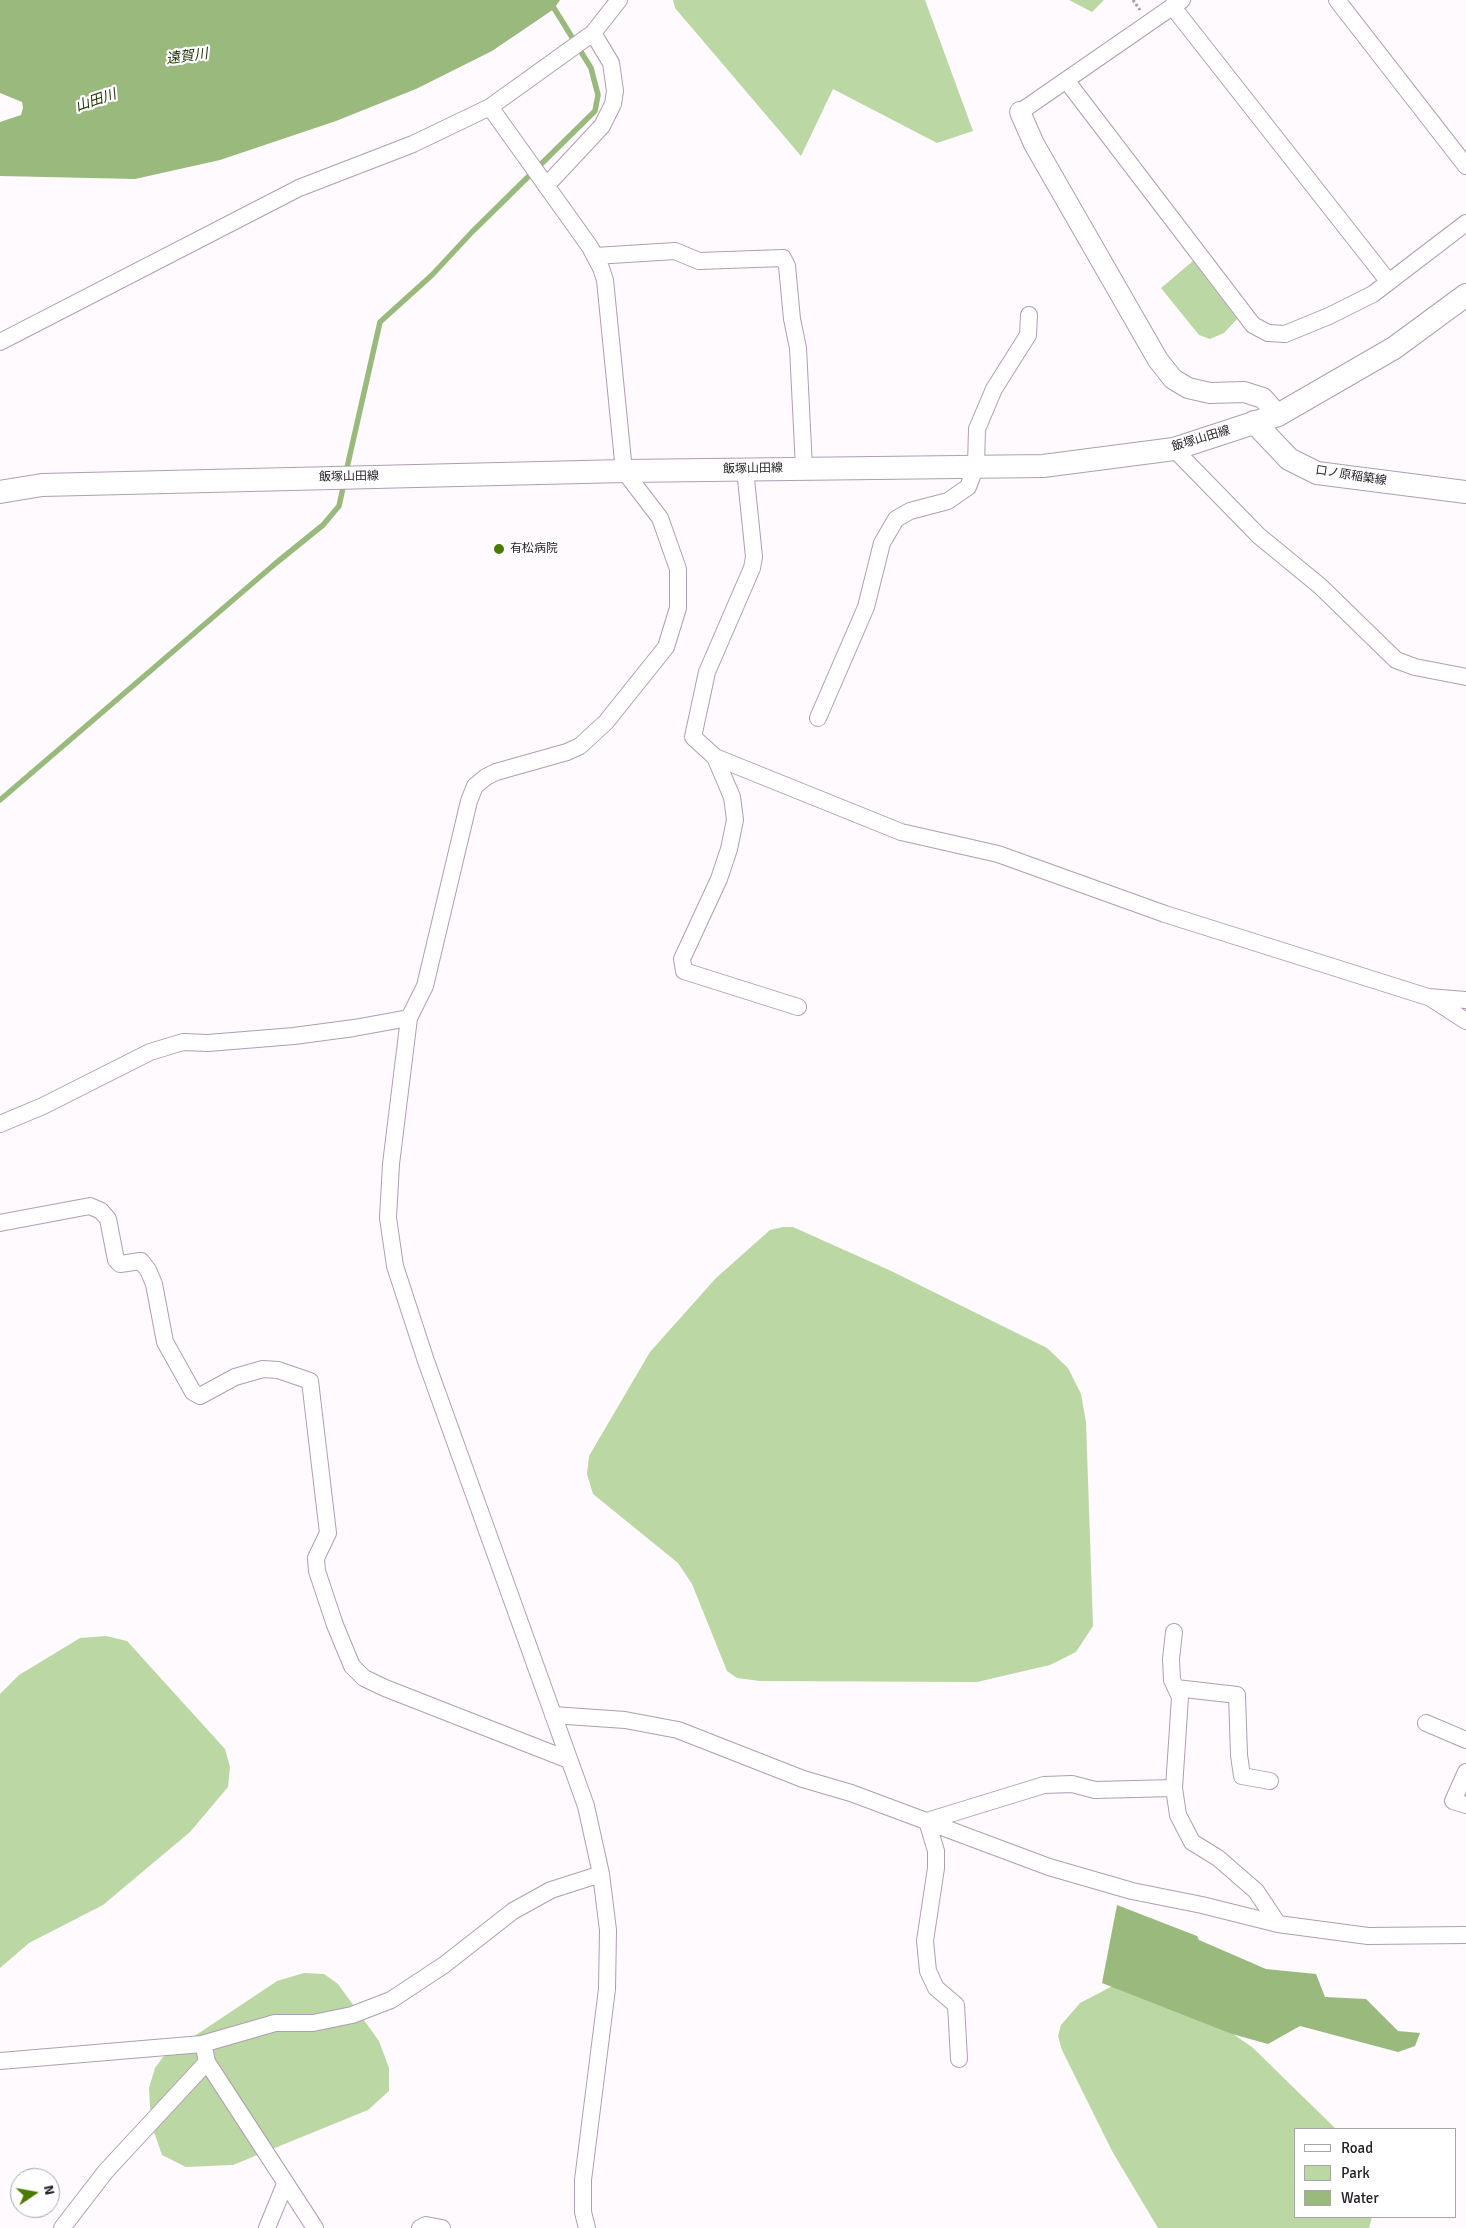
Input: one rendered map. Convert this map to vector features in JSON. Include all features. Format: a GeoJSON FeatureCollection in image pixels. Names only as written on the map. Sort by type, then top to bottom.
{"type":"FeatureCollection","features":[{"type":"Feature","properties":{"kind":"main road","name":"飯塚山田線"},"geometry":{"type":"LineString","coordinates":[[0,492],[42,485],[624,471],[1043,466],[1174,449],[1278,415],[1394,348],[1466,295]]}},
{"type":"Feature","properties":{"kind":"main road","name":"口ノ原稲築線"},"geometry":{"type":"LineString","coordinates":[[1254,422],[1289,459],[1317,473],[1466,492]]}},
{"type":"Feature","properties":{"kind":"street"},"geometry":{"type":"LineString","coordinates":[[0,342],[299,188],[413,144],[490,107],[593,33],[619,0]]}},
{"type":"Feature","properties":{"kind":"street"},"geometry":{"type":"LineString","coordinates":[[1337,0],[1466,166]]}},
{"type":"Feature","properties":{"kind":"street"},"geometry":{"type":"LineString","coordinates":[[1278,415],[1263,398],[1244,392],[1210,393],[1188,388],[1173,379],[1158,360],[1034,144],[1020,112],[1177,3],[1388,282]]}},
{"type":"Feature","properties":{"kind":"street"},"geometry":{"type":"LineString","coordinates":[[544,183],[602,126],[613,104],[615,91],[611,62],[593,33]]}},
{"type":"Feature","properties":{"kind":"street"},"geometry":{"type":"LineString","coordinates":[[1066,80],[1253,325],[1268,332],[1285,334],[1373,294],[1466,223]]}},
{"type":"Feature","properties":{"kind":"street"},"geometry":{"type":"LineString","coordinates":[[490,107],[594,256],[605,280],[624,471],[660,518],[678,569],[678,608],[666,647],[606,722],[580,746],[567,752],[496,772],[475,786],[469,801],[425,986],[409,1018],[390,1182],[388,1218],[396,1266],[426,1361],[586,1806],[601,1874],[608,1930],[606,1989],[583,2180],[583,2212],[587,2228]]}},
{"type":"Feature","properties":{"kind":"street"},"geometry":{"type":"LineString","coordinates":[[594,256],[675,251],[699,261],[783,258],[787,266],[792,319],[798,348],[804,468]]}},
{"type":"Feature","properties":{"kind":"street"},"geometry":{"type":"LineString","coordinates":[[818,718],[866,608],[882,543],[896,519],[910,511],[948,501],[968,486],[976,466],[977,429],[994,388],[1028,335],[1030,315]]}},
{"type":"Feature","properties":{"kind":"street"},"geometry":{"type":"LineString","coordinates":[[1174,449],[1259,536],[1320,586],[1396,660],[1415,667],[1466,677]]}},
{"type":"Feature","properties":{"kind":"street"},"geometry":{"type":"LineString","coordinates":[[744,469],[754,557],[752,568],[707,672],[693,737],[715,757],[901,832],[998,854],[1165,914],[1428,997],[1466,1000]]}},
{"type":"Feature","properties":{"kind":"street"},"geometry":{"type":"LineString","coordinates":[[715,757],[732,798],[734,820],[730,848],[719,879],[682,959],[684,970],[798,1007]]}},
{"type":"Feature","properties":{"kind":"street"},"geometry":{"type":"LineString","coordinates":[[1428,997],[1466,1021]]}},
{"type":"Feature","properties":{"kind":"street"},"geometry":{"type":"LineString","coordinates":[[0,1124],[43,1106],[150,1052],[183,1042],[208,1043],[294,1036],[409,1018]]}},
{"type":"Feature","properties":{"kind":"street"},"geometry":{"type":"LineString","coordinates":[[0,1223],[90,1206],[101,1211],[108,1219],[116,1260],[120,1264],[141,1261],[148,1270],[154,1284],[165,1342],[193,1392],[200,1396],[235,1377],[263,1368],[278,1370],[310,1382],[328,1533],[316,1558],[317,1572],[352,1666],[364,1678],[385,1688],[569,1760]]}},
{"type":"Feature","properties":{"kind":"street"},"geometry":{"type":"LineString","coordinates":[[1174,1632],[1171,1659],[1172,1680],[1180,1697],[1174,1788],[1178,1815],[1192,1842],[1218,1858],[1256,1891],[1278,1924]]}},
{"type":"Feature","properties":{"kind":"street"},"geometry":{"type":"LineString","coordinates":[[1176,1688],[1237,1694],[1239,1755],[1242,1776],[1270,1781]]}},
{"type":"Feature","properties":{"kind":"street"},"geometry":{"type":"LineString","coordinates":[[553,1715],[625,1720],[678,1730],[803,1779],[851,1793],[1058,1870],[1132,1891],[1202,1905],[1278,1924],[1368,1936],[1466,1935]]}},
{"type":"Feature","properties":{"kind":"street"},"geometry":{"type":"LineString","coordinates":[[1426,1723],[1466,1740]]}},
{"type":"Feature","properties":{"kind":"street"},"geometry":{"type":"LineString","coordinates":[[1466,1772],[1453,1801],[1466,1805]]}},
{"type":"Feature","properties":{"kind":"street"},"geometry":{"type":"LineString","coordinates":[[927,1822],[1044,1785],[1072,1784],[1094,1790],[1174,1788]]}},
{"type":"Feature","properties":{"kind":"street"},"geometry":{"type":"LineString","coordinates":[[927,1822],[936,1851],[936,1868],[925,1940],[928,1971],[936,1988],[956,2005],[958,2013],[959,2059]]}},
{"type":"Feature","properties":{"kind":"street"},"geometry":{"type":"LineString","coordinates":[[0,2061],[202,2044],[275,2023],[313,2023],[352,2015],[391,2000],[444,1965],[513,1911],[551,1890],[601,1874]]}},
{"type":"Feature","properties":{"kind":"street"},"geometry":{"type":"LineString","coordinates":[[202,2044],[207,2062],[315,2228]]}},
{"type":"Feature","properties":{"kind":"street"},"geometry":{"type":"LineString","coordinates":[[62,2228],[106,2171],[207,2062]]}},
{"type":"Feature","properties":{"kind":"street"},"geometry":{"type":"LineString","coordinates":[[268,2228],[285,2184]]}},
{"type":"Feature","properties":{"kind":"street"},"geometry":{"type":"LineString","coordinates":[[420,2228],[426,2226],[442,2228]]}},
{"type":"Feature","properties":{"kind":"green space"},"geometry":{"type":"Polygon","coordinates":[[[673,0],[925,0],[973,131],[937,143],[833,89],[801,156],[675,8],[673,0]]]}},
{"type":"Feature","properties":{"kind":"green space"},"geometry":{"type":"Polygon","coordinates":[[[1069,0],[1104,0],[1092,12],[1069,0]]]}},
{"type":"Feature","properties":{"kind":"green space"},"geometry":{"type":"Polygon","coordinates":[[[1193,261],[1237,319],[1224,333],[1210,339],[1199,335],[1161,288],[1193,261]]]}},
{"type":"Feature","properties":{"kind":"green space"},"geometry":{"type":"Polygon","coordinates":[[[793,1227],[889,1270],[1047,1348],[1068,1368],[1081,1394],[1086,1422],[1093,1626],[1076,1652],[1050,1665],[977,1682],[760,1681],[737,1678],[727,1671],[692,1584],[678,1563],[593,1494],[587,1474],[589,1456],[650,1352],[716,1278],[770,1230],[793,1227]]]}},
{"type":"Feature","properties":{"kind":"green space"},"geometry":{"type":"Polygon","coordinates":[[[106,1636],[127,1641],[225,1749],[230,1767],[228,1787],[190,1832],[103,1905],[29,1943],[0,1968],[0,1694],[19,1675],[80,1638],[106,1636]]]}},
{"type":"Feature","properties":{"kind":"green space"},"geometry":{"type":"Polygon","coordinates":[[[304,1973],[324,1974],[338,1984],[379,2041],[389,2068],[389,2091],[368,2110],[233,2165],[186,2167],[162,2155],[151,2123],[149,2088],[155,2068],[163,2057],[277,1981],[304,1973]]]}},
{"type":"Feature","properties":{"kind":"green space"},"geometry":{"type":"Polygon","coordinates":[[[1124,1980],[1158,1983],[1252,2047],[1335,2128],[1294,2128],[1294,2218],[1372,2218],[1369,2228],[1158,2228],[1112,2151],[1062,2050],[1058,2036],[1061,2025],[1080,2003],[1124,1980]]]}},
{"type":"Feature","properties":{"kind":"water"},"geometry":{"type":"Polygon","coordinates":[[[0,0],[560,0],[554,9],[492,51],[416,89],[336,121],[220,160],[135,179],[0,176],[0,122],[21,115],[23,108],[22,102],[0,93],[0,0]]]}},
{"type":"Feature","properties":{"kind":"water"},"geometry":{"type":"Polygon","coordinates":[[[1117,1905],[1197,1936],[1199,1940],[1266,1969],[1316,1974],[1325,1997],[1366,1999],[1398,2031],[1420,2033],[1415,2046],[1398,2052],[1300,2026],[1268,2044],[1232,2034],[1102,1983],[1117,1905]]]}},
{"type":"Feature","properties":{"kind":"waterway"},"geometry":{"type":"LineString","coordinates":[[346,472],[380,322],[432,275],[472,232],[595,111],[598,95],[591,68],[549,0]]}},
{"type":"Feature","properties":{"kind":"waterway"},"geometry":{"type":"LineString","coordinates":[[0,800],[276,563],[323,525],[339,506],[344,483]]}},
{"type":"Feature","properties":{"kind":"place","name":"有松病院"},"geometry":{"type":"Point","coordinates":[499,549]}},
{"type":"Feature","properties":{"kind":"water label","name":"遠賀川"},"geometry":{"type":"Point","coordinates":[187,57]}},
{"type":"Feature","properties":{"kind":"water label","name":"山田川"},"geometry":{"type":"Point","coordinates":[96,101]}}]}
